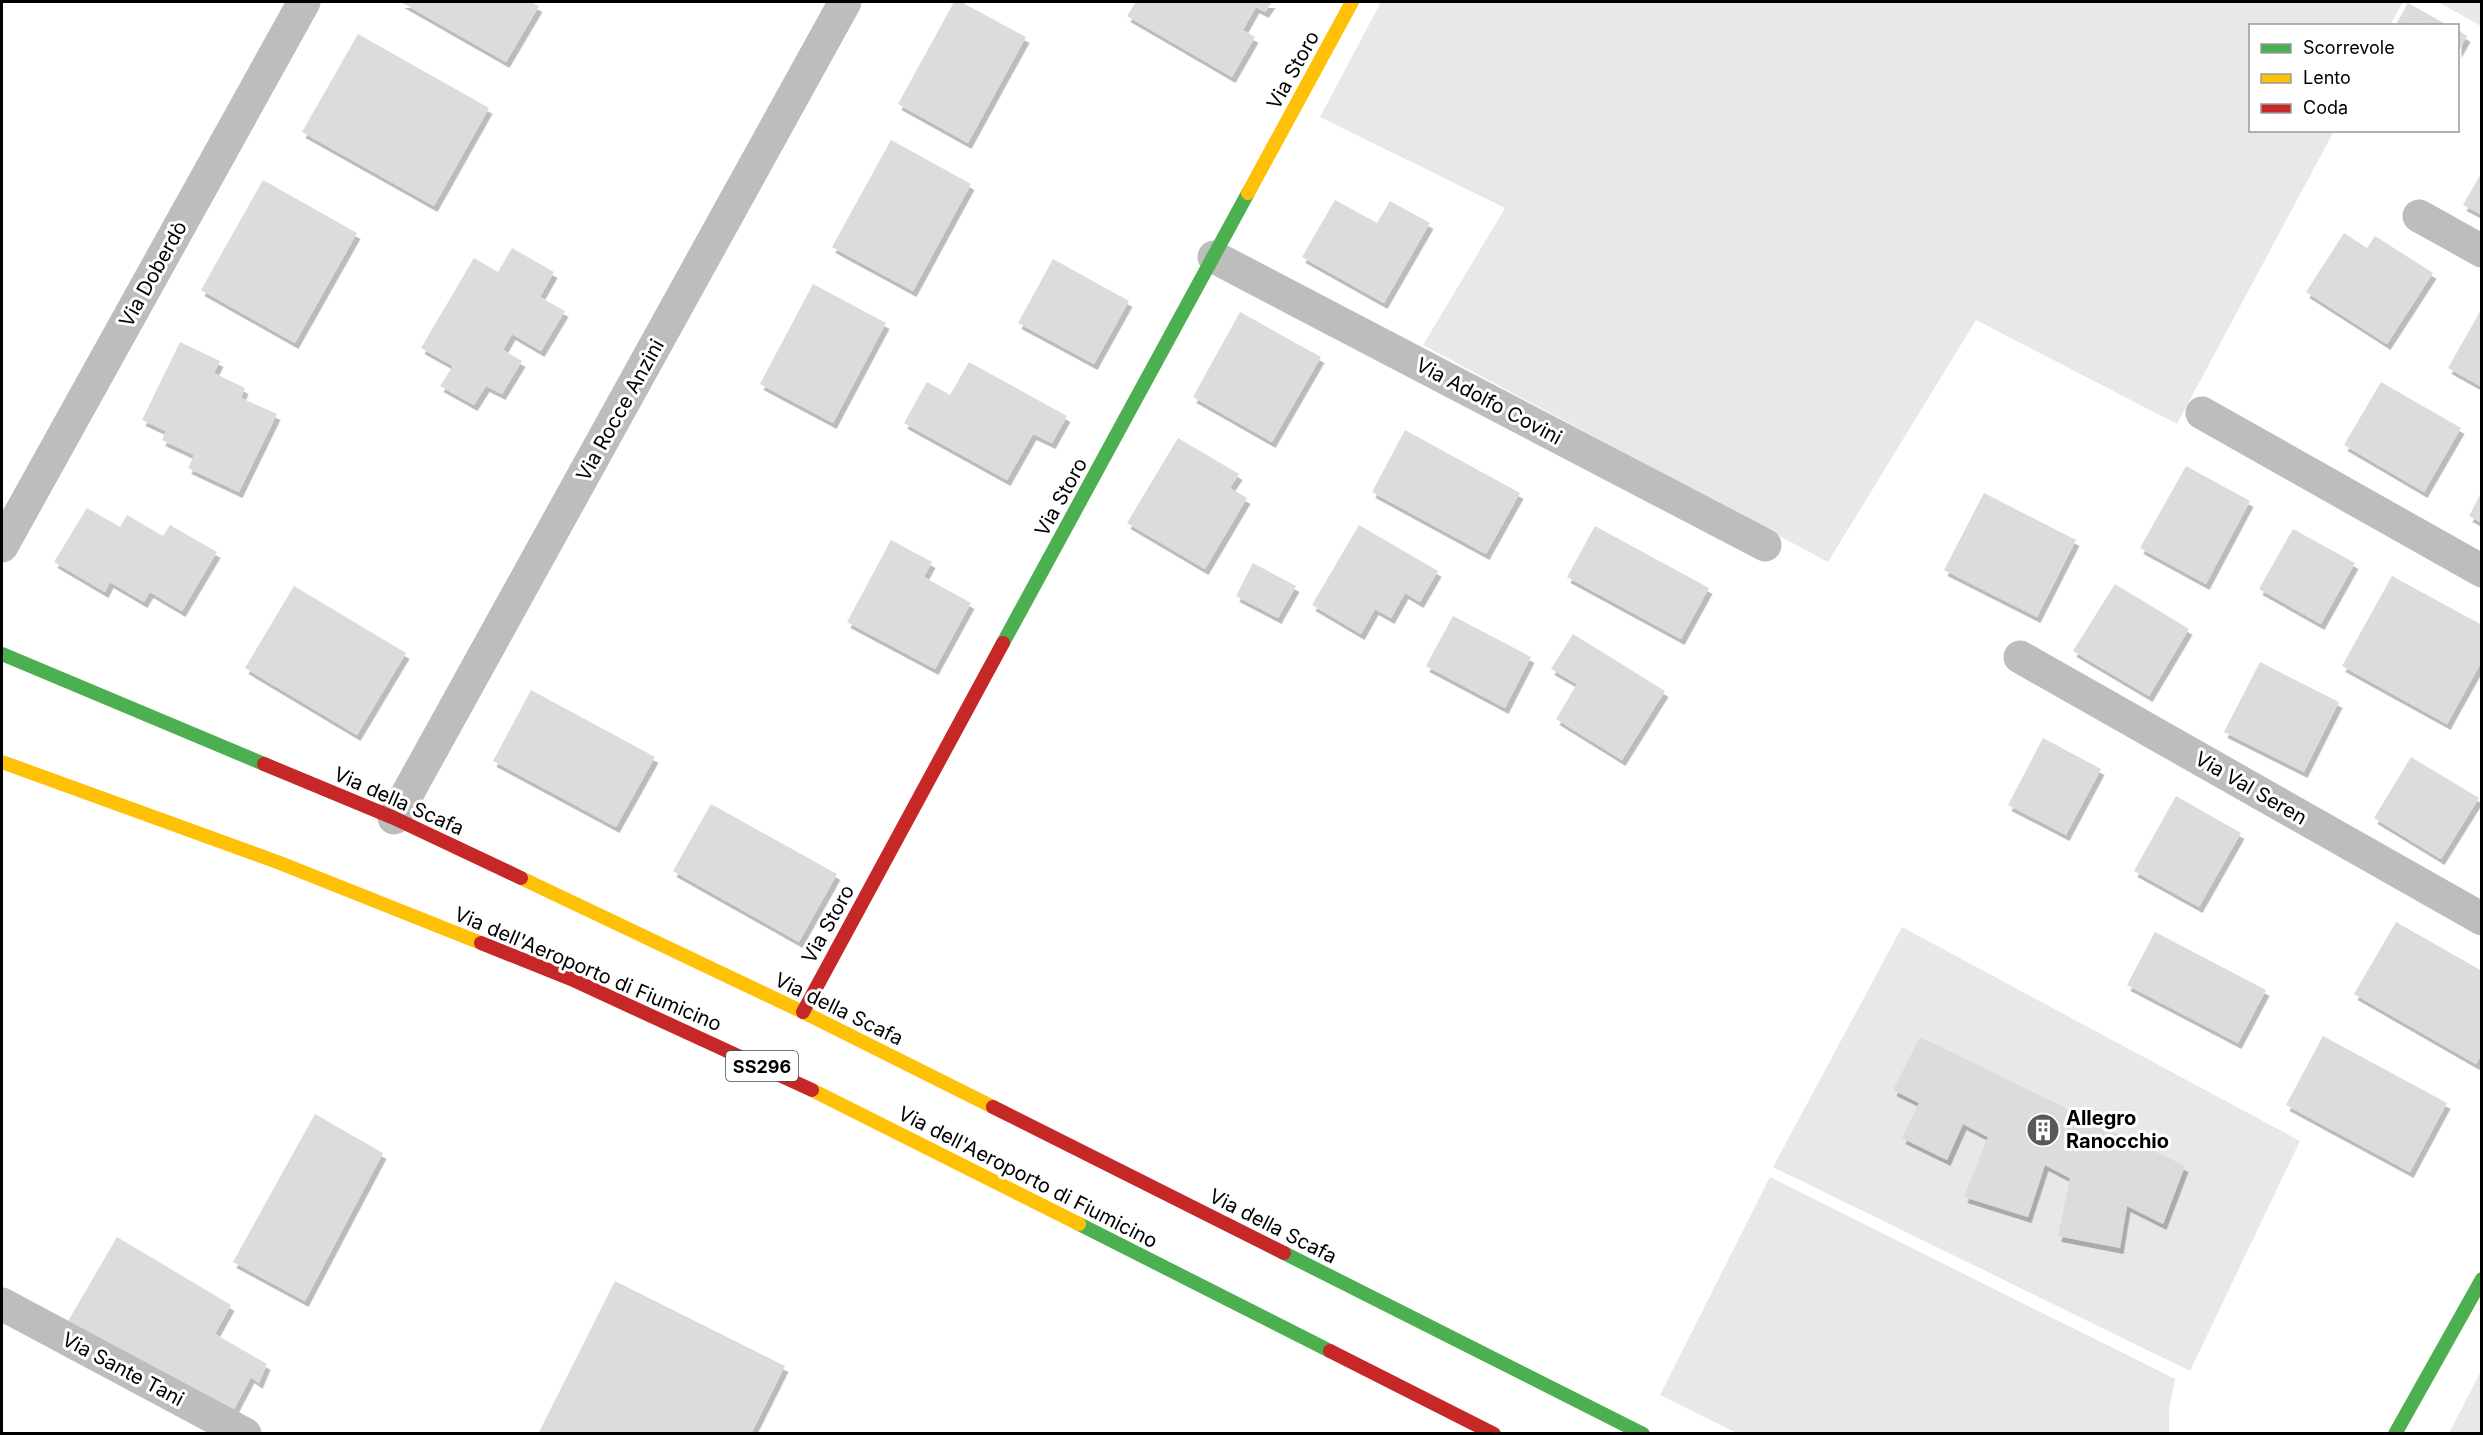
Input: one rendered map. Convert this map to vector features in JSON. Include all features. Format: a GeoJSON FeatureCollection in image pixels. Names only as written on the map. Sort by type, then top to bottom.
{"type":"FeatureCollection","features":[{"type":"Feature","properties":{"kind":"street","name":"Via Doberdò"},"geometry":{"type":"LineString","coordinates":[[2,546],[304,2]]}},
{"type":"Feature","properties":{"kind":"street","name":"Via Rocce Anzini"},"geometry":{"type":"LineString","coordinates":[[394,818],[845,2]]}},
{"type":"Feature","properties":{"kind":"street","name":"Via Storo"},"geometry":{"type":"LineString","coordinates":[[803,1012],[1353,2]]}},
{"type":"Feature","properties":{"kind":"street"},"geometry":{"type":"LineString","coordinates":[[2419,216],[2481,251]]}},
{"type":"Feature","properties":{"kind":"street","name":"Via Adolfo Covini"},"geometry":{"type":"LineString","coordinates":[[1214,257],[1765,545]]}},
{"type":"Feature","properties":{"kind":"street"},"geometry":{"type":"LineString","coordinates":[[2202,413],[2481,571]]}},
{"type":"Feature","properties":{"kind":"street","name":"Via della Scafa"},"geometry":{"type":"LineString","coordinates":[[2,654],[394,818],[803,1012],[1643,1434]]}},
{"type":"Feature","properties":{"kind":"street","name":"Via Val Seren"},"geometry":{"type":"LineString","coordinates":[[2020,657],[2481,919]]}},
{"type":"Feature","properties":{"kind":"street","name":"Via dell'Aeroporto di Fiumicino"},"geometry":{"type":"LineString","coordinates":[[2,762],[280,863],[571,979],[793,1080],[1494,1434]]}},
{"type":"Feature","properties":{"kind":"street"},"geometry":{"type":"LineString","coordinates":[[2395,1432],[2481,1279]]}},
{"type":"Feature","properties":{"kind":"street","name":"Via Sante Tani"},"geometry":{"type":"LineString","coordinates":[[2,1304],[245,1434]]}},
{"type":"Feature","properties":{"kind":"shaded area"},"geometry":{"type":"Polygon","coordinates":[[[1381,2],[2403,2],[2391,24],[2249,24],[2249,132],[2333,132],[2177,424],[1976,320],[1828,562],[1423,345],[1505,208],[1320,117],[1381,2]]]}},
{"type":"Feature","properties":{"kind":"shaded area"},"geometry":{"type":"Polygon","coordinates":[[[2438,2],[2481,2],[2481,26],[2438,2]]]}},
{"type":"Feature","properties":{"kind":"shaded area"},"geometry":{"type":"Polygon","coordinates":[[[1902,927],[2300,1141],[2190,1371],[1773,1167],[1902,927]]]}},
{"type":"Feature","properties":{"kind":"shaded area"},"geometry":{"type":"Polygon","coordinates":[[[1770,1177],[2175,1379],[2169,1410],[2169,1433],[1737,1433],[1660,1395],[1770,1177]]]}},
{"type":"Feature","properties":{"kind":"shaded area"},"geometry":{"type":"Polygon","coordinates":[[[2481,1371],[2481,1433],[2449,1433],[2481,1371]]]}},
{"type":"Feature","properties":{"kind":"building"},"geometry":{"type":"Polygon","coordinates":[[[401,2],[531,2],[539,6],[506,62],[401,2]]]}},
{"type":"Feature","properties":{"kind":"building"},"geometry":{"type":"Polygon","coordinates":[[[954,2],[961,2],[1026,37],[968,143],[898,104],[954,2]]]}},
{"type":"Feature","properties":{"kind":"building"},"geometry":{"type":"Polygon","coordinates":[[[1136,2],[1272,2],[1265,12],[1256,7],[1243,30],[1255,37],[1232,77],[1127,16],[1136,2]]]}},
{"type":"Feature","properties":{"kind":"building"},"geometry":{"type":"Polygon","coordinates":[[[2408,3],[2445,24],[2396,24],[2408,3]]]}},
{"type":"Feature","properties":{"kind":"building"},"geometry":{"type":"Polygon","coordinates":[[[2459,31],[2467,36],[2459,50],[2459,31]]]}},
{"type":"Feature","properties":{"kind":"building"},"geometry":{"type":"Polygon","coordinates":[[[358,34],[489,108],[434,206],[302,132],[358,34]]]}},
{"type":"Feature","properties":{"kind":"building"},"geometry":{"type":"Polygon","coordinates":[[[891,140],[971,184],[913,291],[832,247],[891,140]]]}},
{"type":"Feature","properties":{"kind":"building"},"geometry":{"type":"Polygon","coordinates":[[[2482,172],[2482,215],[2463,205],[2482,172]]]}},
{"type":"Feature","properties":{"kind":"building"},"geometry":{"type":"Polygon","coordinates":[[[263,180],[357,233],[295,343],[201,290],[263,180]]]}},
{"type":"Feature","properties":{"kind":"building"},"geometry":{"type":"Polygon","coordinates":[[[1335,200],[1377,223],[1390,201],[1430,223],[1384,303],[1302,257],[1335,200]]]}},
{"type":"Feature","properties":{"kind":"building"},"geometry":{"type":"Polygon","coordinates":[[[2344,233],[2367,248],[2375,236],[2433,273],[2387,344],[2306,292],[2344,233]]]}},
{"type":"Feature","properties":{"kind":"building"},"geometry":{"type":"Polygon","coordinates":[[[512,248],[554,272],[540,297],[565,311],[541,351],[512,334],[503,350],[522,361],[502,394],[486,386],[474,405],[440,386],[453,366],[421,348],[474,258],[498,272],[512,248]]]}},
{"type":"Feature","properties":{"kind":"building"},"geometry":{"type":"Polygon","coordinates":[[[1053,259],[1129,301],[1094,364],[1018,323],[1053,259]]]}},
{"type":"Feature","properties":{"kind":"building"},"geometry":{"type":"Polygon","coordinates":[[[813,284],[886,323],[833,423],[760,384],[813,284]]]}},
{"type":"Feature","properties":{"kind":"building"},"geometry":{"type":"Polygon","coordinates":[[[2482,308],[2482,387],[2448,368],[2482,308]]]}},
{"type":"Feature","properties":{"kind":"building"},"geometry":{"type":"Polygon","coordinates":[[[1240,312],[1321,357],[1272,442],[1193,397],[1240,312]]]}},
{"type":"Feature","properties":{"kind":"building"},"geometry":{"type":"Polygon","coordinates":[[[180,342],[220,361],[214,373],[245,388],[241,398],[277,414],[239,492],[188,468],[194,455],[162,440],[166,431],[142,420],[180,342]]]}},
{"type":"Feature","properties":{"kind":"building"},"geometry":{"type":"Polygon","coordinates":[[[969,362],[1067,416],[1052,443],[1033,434],[1007,480],[904,423],[927,382],[950,395],[969,362]]]}},
{"type":"Feature","properties":{"kind":"building"},"geometry":{"type":"Polygon","coordinates":[[[2381,382],[2461,428],[2424,492],[2344,445],[2381,382]]]}},
{"type":"Feature","properties":{"kind":"building"},"geometry":{"type":"Polygon","coordinates":[[[1405,430],[1520,493],[1486,554],[1372,492],[1405,430]]]}},
{"type":"Feature","properties":{"kind":"building"},"geometry":{"type":"Polygon","coordinates":[[[1178,438],[1239,474],[1230,488],[1247,498],[1205,569],[1127,523],[1178,438]]]}},
{"type":"Feature","properties":{"kind":"building"},"geometry":{"type":"Polygon","coordinates":[[[2186,466],[2250,501],[2206,584],[2140,548],[2186,466]]]}},
{"type":"Feature","properties":{"kind":"building"},"geometry":{"type":"Polygon","coordinates":[[[2482,491],[2482,523],[2469,516],[2482,491]]]}},
{"type":"Feature","properties":{"kind":"building"},"geometry":{"type":"Polygon","coordinates":[[[1984,493],[2076,540],[2037,617],[1944,570],[1984,493]]]}},
{"type":"Feature","properties":{"kind":"building"},"geometry":{"type":"Polygon","coordinates":[[[87,508],[120,527],[127,515],[163,536],[170,525],[217,552],[182,611],[150,592],[144,602],[110,582],[105,592],[54,562],[87,508]]]}},
{"type":"Feature","properties":{"kind":"building"},"geometry":{"type":"Polygon","coordinates":[[[1359,525],[1438,571],[1420,602],[1405,593],[1391,618],[1375,609],[1361,634],[1312,605],[1359,525]]]}},
{"type":"Feature","properties":{"kind":"building"},"geometry":{"type":"Polygon","coordinates":[[[1595,526],[1709,588],[1681,639],[1567,577],[1595,526]]]}},
{"type":"Feature","properties":{"kind":"building"},"geometry":{"type":"Polygon","coordinates":[[[2293,529],[2355,563],[2321,624],[2259,589],[2293,529]]]}},
{"type":"Feature","properties":{"kind":"building"},"geometry":{"type":"Polygon","coordinates":[[[891,540],[932,562],[924,577],[971,603],[935,669],[847,622],[891,540]]]}},
{"type":"Feature","properties":{"kind":"building"},"geometry":{"type":"Polygon","coordinates":[[[1253,563],[1296,586],[1278,618],[1236,596],[1253,563]]]}},
{"type":"Feature","properties":{"kind":"building"},"geometry":{"type":"Polygon","coordinates":[[[2392,576],[2482,625],[2482,661],[2447,724],[2342,666],[2392,576]]]}},
{"type":"Feature","properties":{"kind":"building"},"geometry":{"type":"Polygon","coordinates":[[[2115,584],[2189,629],[2149,696],[2073,651],[2115,584]]]}},
{"type":"Feature","properties":{"kind":"building"},"geometry":{"type":"Polygon","coordinates":[[[294,586],[406,653],[357,735],[245,668],[294,586]]]}},
{"type":"Feature","properties":{"kind":"building"},"geometry":{"type":"Polygon","coordinates":[[[1453,616],[1531,657],[1505,708],[1426,666],[1453,616]]]}},
{"type":"Feature","properties":{"kind":"building"},"geometry":{"type":"Polygon","coordinates":[[[1573,634],[1665,691],[1622,760],[1556,719],[1577,684],[1551,669],[1573,634]]]}},
{"type":"Feature","properties":{"kind":"building"},"geometry":{"type":"Polygon","coordinates":[[[2260,662],[2339,702],[2304,772],[2224,732],[2260,662]]]}},
{"type":"Feature","properties":{"kind":"building"},"geometry":{"type":"Polygon","coordinates":[[[531,690],[655,757],[616,827],[493,761],[531,690]]]}},
{"type":"Feature","properties":{"kind":"building"},"geometry":{"type":"Polygon","coordinates":[[[2043,738],[2101,769],[2066,835],[2008,805],[2043,738]]]}},
{"type":"Feature","properties":{"kind":"building"},"geometry":{"type":"Polygon","coordinates":[[[2411,757],[2479,798],[2441,859],[2374,818],[2411,757]]]}},
{"type":"Feature","properties":{"kind":"building"},"geometry":{"type":"Polygon","coordinates":[[[2176,796],[2241,833],[2199,907],[2134,871],[2176,796]]]}},
{"type":"Feature","properties":{"kind":"building"},"geometry":{"type":"Polygon","coordinates":[[[711,804],[837,874],[799,942],[673,871],[711,804]]]}},
{"type":"Feature","properties":{"kind":"building"},"geometry":{"type":"Polygon","coordinates":[[[2396,922],[2482,971],[2482,1054],[2476,1064],[2354,994],[2396,922]]]}},
{"type":"Feature","properties":{"kind":"building"},"geometry":{"type":"Polygon","coordinates":[[[2155,932],[2266,990],[2238,1043],[2127,985],[2155,932]]]}},
{"type":"Feature","properties":{"kind":"building"},"geometry":{"type":"Polygon","coordinates":[[[2323,1036],[2447,1103],[2410,1172],[2286,1105],[2323,1036]]]}},
{"type":"Feature","properties":{"kind":"building","name":"Allegro Ranocchio"},"geometry":{"type":"Polygon","coordinates":[[[1920,1037],[2185,1166],[2163,1224],[2127,1206],[2120,1248],[2058,1236],[2070,1178],[2045,1165],[2028,1217],[1964,1197],[1988,1137],[1963,1124],[1947,1160],[1902,1138],[1919,1103],[1893,1090],[1920,1037]]]}},
{"type":"Feature","properties":{"kind":"building"},"geometry":{"type":"Polygon","coordinates":[[[315,1114],[383,1153],[305,1301],[233,1262],[315,1114]]]}},
{"type":"Feature","properties":{"kind":"building"},"geometry":{"type":"Polygon","coordinates":[[[117,1237],[231,1305],[215,1334],[267,1364],[259,1383],[251,1377],[231,1415],[67,1323],[117,1237]]]}},
{"type":"Feature","properties":{"kind":"building"},"geometry":{"type":"Polygon","coordinates":[[[615,1281],[785,1366],[751,1434],[538,1434],[615,1281]]]}},
{"type":"Feature","properties":{"kind":"traffic: fast"},"geometry":{"type":"LineString","coordinates":[[1003,643],[1248,193]]}},
{"type":"Feature","properties":{"kind":"traffic: fast"},"geometry":{"type":"LineString","coordinates":[[2,654],[264,764]]}},
{"type":"Feature","properties":{"kind":"traffic: fast"},"geometry":{"type":"LineString","coordinates":[[1079,1224],[1330,1351]]}},
{"type":"Feature","properties":{"kind":"traffic: fast"},"geometry":{"type":"LineString","coordinates":[[1284,1253],[1643,1434]]}},
{"type":"Feature","properties":{"kind":"traffic: fast"},"geometry":{"type":"LineString","coordinates":[[2395,1434],[2482,1279]]}},
{"type":"Feature","properties":{"kind":"traffic: slow"},"geometry":{"type":"LineString","coordinates":[[1248,193],[1352,2]]}},
{"type":"Feature","properties":{"kind":"traffic: slow"},"geometry":{"type":"LineString","coordinates":[[2,762],[280,863],[481,943]]}},
{"type":"Feature","properties":{"kind":"traffic: slow"},"geometry":{"type":"LineString","coordinates":[[521,878],[803,1012],[993,1107]]}},
{"type":"Feature","properties":{"kind":"traffic: slow"},"geometry":{"type":"LineString","coordinates":[[812,1090],[1079,1224]]}},
{"type":"Feature","properties":{"kind":"traffic: jam"},"geometry":{"type":"LineString","coordinates":[[803,1012],[1003,643]]}},
{"type":"Feature","properties":{"kind":"traffic: jam"},"geometry":{"type":"LineString","coordinates":[[264,764],[394,818],[521,878]]}},
{"type":"Feature","properties":{"kind":"traffic: jam"},"geometry":{"type":"LineString","coordinates":[[481,943],[571,979],[812,1090]]}},
{"type":"Feature","properties":{"kind":"traffic: jam"},"geometry":{"type":"LineString","coordinates":[[993,1107],[1284,1253]]}},
{"type":"Feature","properties":{"kind":"traffic: jam"},"geometry":{"type":"LineString","coordinates":[[1330,1351],[1494,1434]]}},
{"type":"Feature","properties":{"kind":"place","name":"Allegro Ranocchio"},"geometry":{"type":"Point","coordinates":[2043,1130]}}]}
